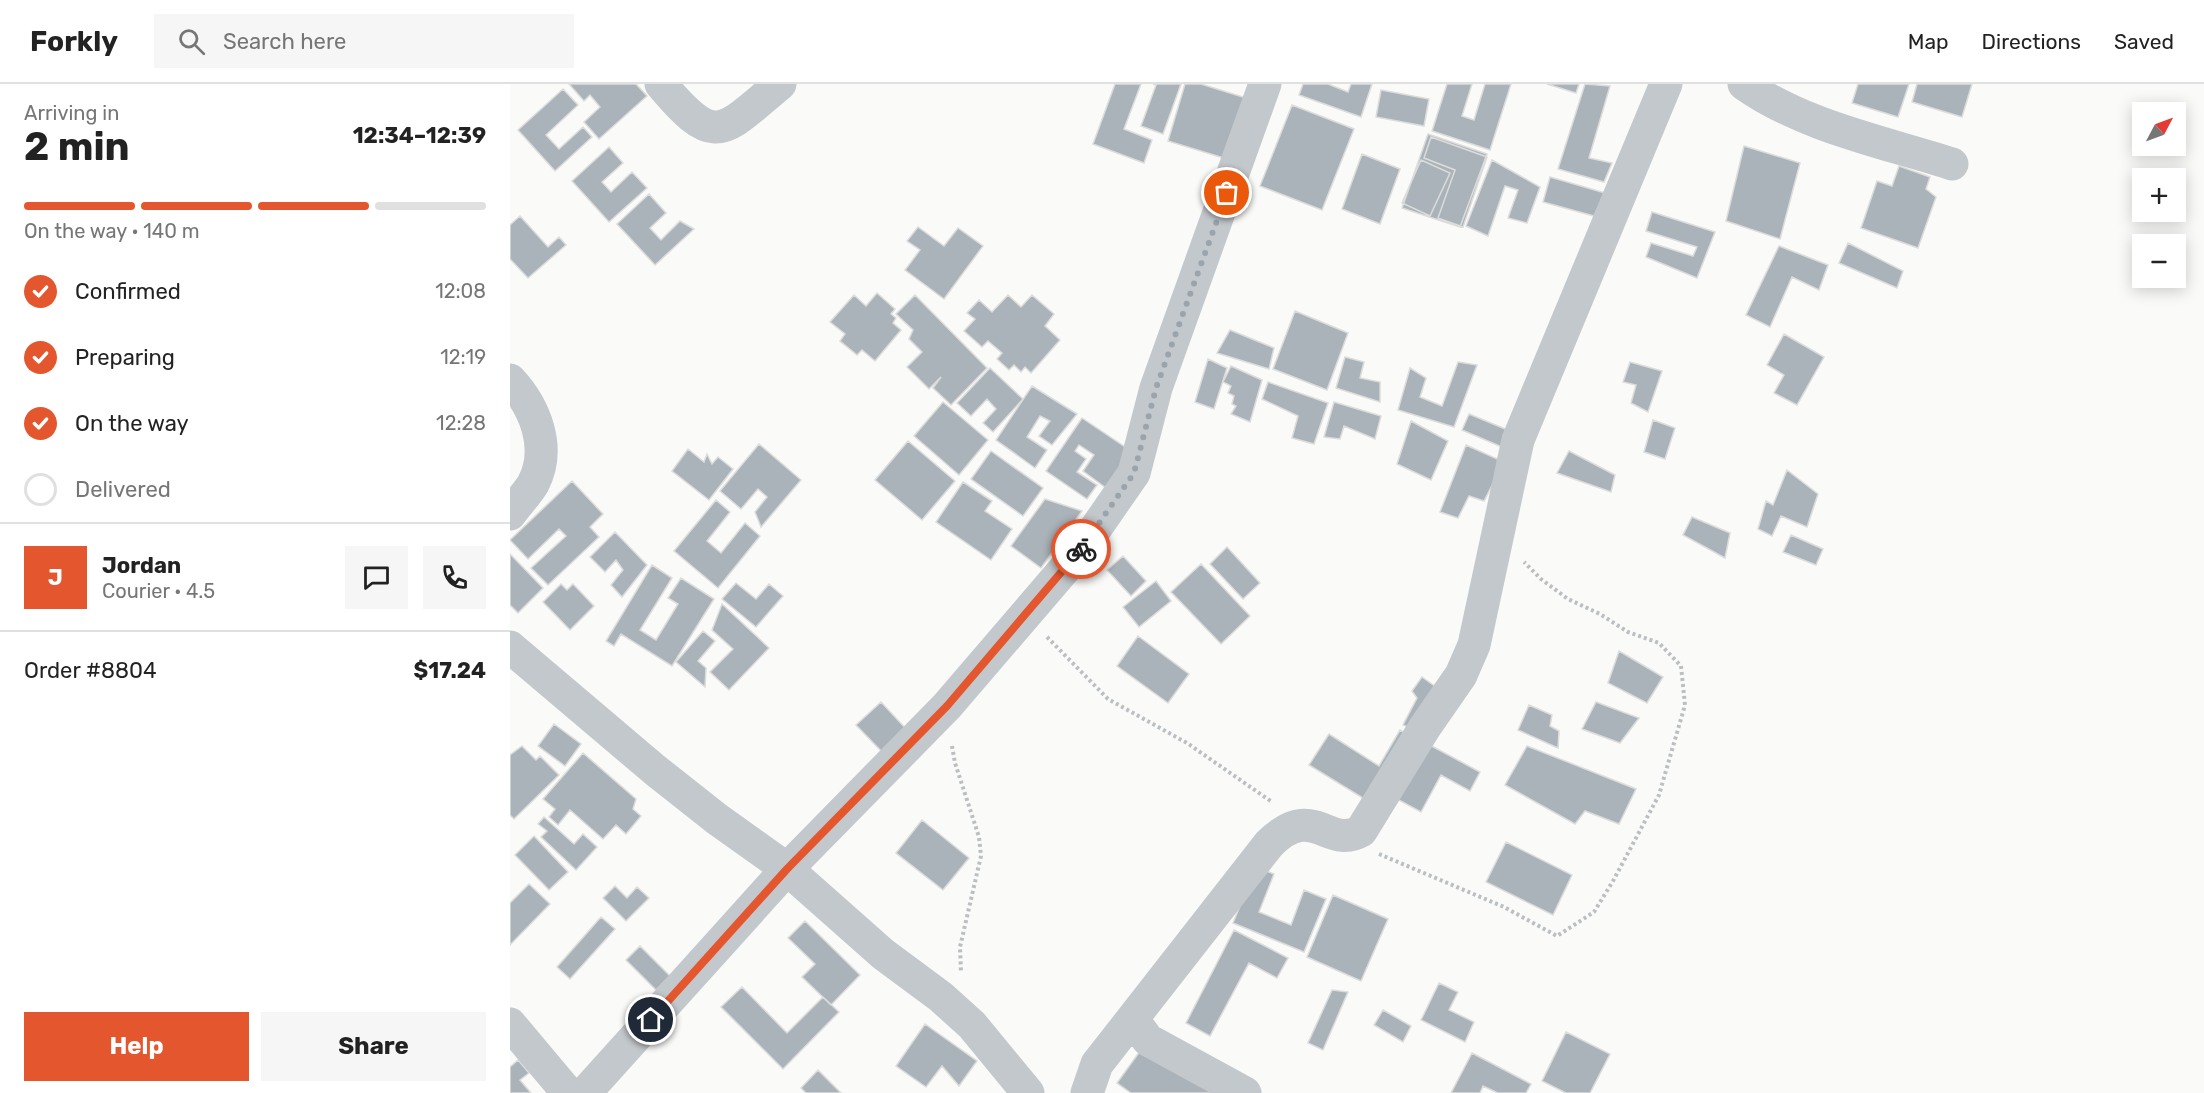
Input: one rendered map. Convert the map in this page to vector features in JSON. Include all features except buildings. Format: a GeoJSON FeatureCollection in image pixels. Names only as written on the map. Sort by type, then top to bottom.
{"type":"FeatureCollection","features":[{"type":"Feature","properties":{"kind":"street"},"geometry":{"type":"LineString","coordinates":[[661,84],[685,113],[702,125],[715,127],[732,123],[780,84]]}},
{"type":"Feature","properties":{"kind":"street"},"geometry":{"type":"LineString","coordinates":[[585,1093],[787,869],[947,706],[1080,551],[1134,473],[1156,388],[1265,84]]}},
{"type":"Feature","properties":{"kind":"street"},"geometry":{"type":"LineString","coordinates":[[1087,1093],[1098,1064],[1134,1021],[1212,915],[1269,844],[1284,829],[1310,826],[1346,836],[1355,835],[1367,825],[1425,727],[1461,675],[1474,645],[1518,440],[1666,84]]}},
{"type":"Feature","properties":{"kind":"street"},"geometry":{"type":"LineString","coordinates":[[1744,84],[1765,99],[1796,114],[1952,164]]}},
{"type":"Feature","properties":{"kind":"street"},"geometry":{"type":"LineString","coordinates":[[510,380],[520,391],[533,413],[542,440],[541,459],[533,483],[510,514]]}},
{"type":"Feature","properties":{"kind":"street"},"geometry":{"type":"LineString","coordinates":[[510,647],[655,770],[717,819],[787,869],[883,954],[940,997],[972,1025],[1028,1093]]}},
{"type":"Feature","properties":{"kind":"street"},"geometry":{"type":"LineString","coordinates":[[1134,1021],[1148,1040],[1245,1093]]}},
{"type":"Feature","properties":{"kind":"street"},"geometry":{"type":"LineString","coordinates":[[510,1024],[568,1093]]}},
{"type":"Feature","properties":{"kind":"path"},"geometry":{"type":"LineString","coordinates":[[1355,835],[1382,857],[1504,907],[1557,936],[1594,912],[1659,795],[1685,705],[1681,666],[1659,643],[1628,632],[1600,614],[1568,599],[1541,579],[1498,540]]}},
{"type":"Feature","properties":{"kind":"path"},"geometry":{"type":"LineString","coordinates":[[1024,617],[1108,699],[1187,743],[1245,785],[1310,826]]}},
{"type":"Feature","properties":{"kind":"path"},"geometry":{"type":"LineString","coordinates":[[947,706],[955,763],[968,801],[981,856],[960,947],[961,973],[972,1025]]}},
{"type":"Feature","properties":{"kind":"way so far"},"geometry":{"type":"LineString","coordinates":[[1081,549],[1134,473],[1156,388],[1227,193]]}},
{"type":"Feature","properties":{"kind":"route"},"geometry":{"type":"LineString","coordinates":[[651,1020],[787,869],[947,706],[1081,549]]}}]}
